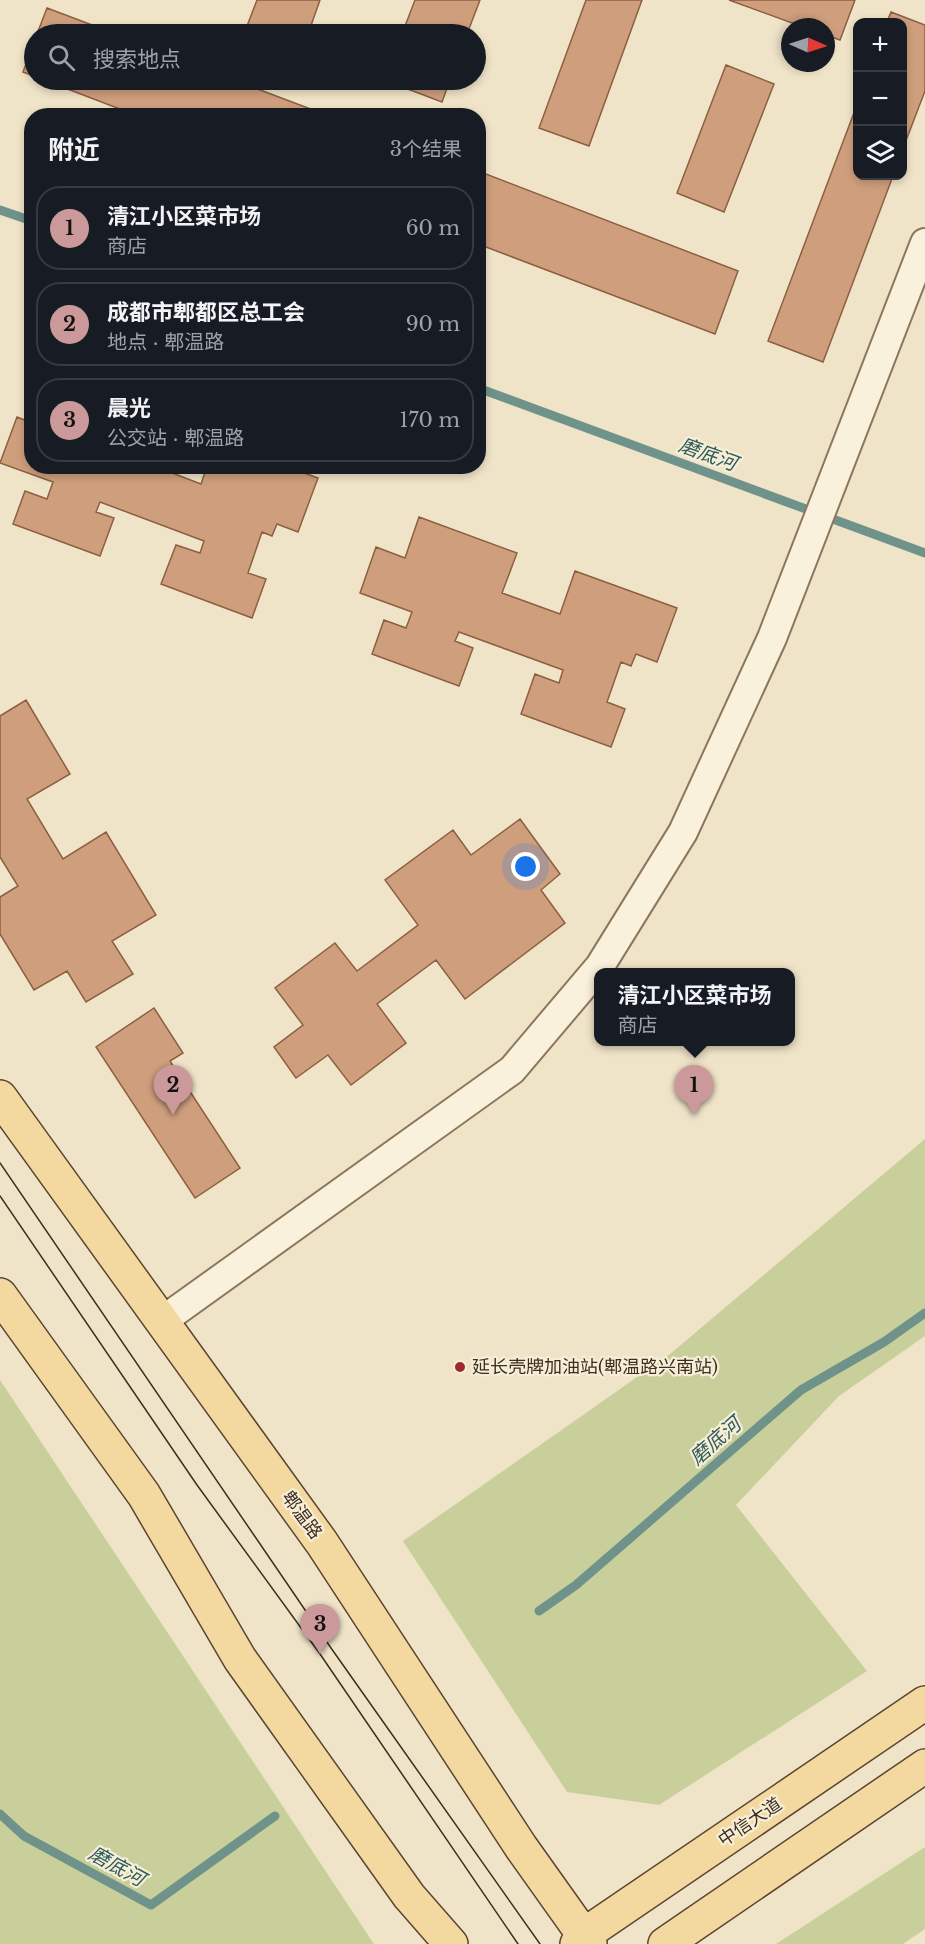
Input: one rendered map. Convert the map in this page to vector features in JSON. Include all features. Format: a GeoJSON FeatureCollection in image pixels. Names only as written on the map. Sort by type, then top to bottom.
{"type":"FeatureCollection","features":[{"type":"Feature","properties":{"kind":"main road","name":"郫温路"},"geometry":{"type":"LineString","coordinates":[[0,1097],[322,1543],[584,1941]]}},
{"type":"Feature","properties":{"kind":"main road"},"geometry":{"type":"LineString","coordinates":[[0,1295],[144,1495],[240,1659],[409,1896],[451,1944]]}},
{"type":"Feature","properties":{"kind":"main road","name":"中信大道"},"geometry":{"type":"LineString","coordinates":[[584,1941],[925,1703]]}},
{"type":"Feature","properties":{"kind":"main road"},"geometry":{"type":"LineString","coordinates":[[665,1944],[925,1766]]}},
{"type":"Feature","properties":{"kind":"street"},"geometry":{"type":"LineString","coordinates":[[598,968],[683,832],[772,638],[925,243]]}},
{"type":"Feature","properties":{"kind":"street"},"geometry":{"type":"LineString","coordinates":[[162,1321],[512,1070],[594,973]]}},
{"type":"Feature","properties":{"kind":"green space"},"geometry":{"type":"Polygon","coordinates":[[[925,1139],[925,1336],[839,1396],[736,1505],[867,1671],[659,1805],[567,1792],[403,1541],[670,1354],[925,1139]]]}},
{"type":"Feature","properties":{"kind":"green space"},"geometry":{"type":"Polygon","coordinates":[[[0,1380],[374,1944],[0,1944],[0,1380]]]}},
{"type":"Feature","properties":{"kind":"green space"},"geometry":{"type":"Polygon","coordinates":[[[925,1847],[925,1929],[903,1944],[776,1944],[925,1847]]]}},
{"type":"Feature","properties":{"kind":"building"},"geometry":{"type":"Polygon","coordinates":[[[257,0],[320,0],[312,24],[248,24],[257,0]]]}},
{"type":"Feature","properties":{"kind":"building"},"geometry":{"type":"Polygon","coordinates":[[[415,0],[480,0],[471,24],[406,24],[415,0]]]}},
{"type":"Feature","properties":{"kind":"building"},"geometry":{"type":"Polygon","coordinates":[[[586,0],[642,0],[589,146],[539,128],[586,0]]]}},
{"type":"Feature","properties":{"kind":"building"},"geometry":{"type":"Polygon","coordinates":[[[729,0],[855,0],[840,40],[835,38],[835,18],[781,19],[729,0]]]}},
{"type":"Feature","properties":{"kind":"building"},"geometry":{"type":"Polygon","coordinates":[[[47,8],[89,24],[41,24],[47,8]]]}},
{"type":"Feature","properties":{"kind":"building"},"geometry":{"type":"Polygon","coordinates":[[[891,12],[907,18],[889,18],[891,12]]]}},
{"type":"Feature","properties":{"kind":"building"},"geometry":{"type":"Polygon","coordinates":[[[907,18],[925,25],[925,91],[907,138],[907,18]]]}},
{"type":"Feature","properties":{"kind":"building"},"geometry":{"type":"Polygon","coordinates":[[[726,65],[774,84],[724,212],[677,193],[726,65]]]}},
{"type":"Feature","properties":{"kind":"building"},"geometry":{"type":"Polygon","coordinates":[[[70,90],[260,90],[308,108],[117,108],[70,90]]]}},
{"type":"Feature","properties":{"kind":"building"},"geometry":{"type":"Polygon","coordinates":[[[410,90],[446,90],[442,102],[410,90]]]}},
{"type":"Feature","properties":{"kind":"building"},"geometry":{"type":"Polygon","coordinates":[[[853,115],[853,180],[891,180],[823,362],[768,341],[853,115]]]}},
{"type":"Feature","properties":{"kind":"building"},"geometry":{"type":"Polygon","coordinates":[[[486,174],[738,271],[715,334],[486,247],[486,174]]]}},
{"type":"Feature","properties":{"kind":"building"},"geometry":{"type":"Polygon","coordinates":[[[17,417],[24,420],[24,472],[0,463],[17,417]]]}},
{"type":"Feature","properties":{"kind":"building"},"geometry":{"type":"Polygon","coordinates":[[[31,474],[175,474],[201,484],[204,474],[307,474],[318,478],[298,532],[277,524],[272,536],[262,532],[248,573],[266,579],[252,618],[161,584],[176,545],[200,553],[204,541],[100,502],[96,512],[114,518],[100,556],[13,524],[25,491],[47,499],[53,482],[31,474]]]}},
{"type":"Feature","properties":{"kind":"building"},"geometry":{"type":"Polygon","coordinates":[[[419,517],[517,553],[502,593],[560,614],[575,571],[677,608],[657,662],[636,654],[631,666],[621,662],[607,702],[625,709],[611,747],[521,714],[535,674],[559,683],[563,670],[459,632],[455,641],[473,648],[459,686],[372,654],[384,620],[406,628],[412,612],[360,593],[376,547],[405,558],[419,517]]]}},
{"type":"Feature","properties":{"kind":"building"},"geometry":{"type":"Polygon","coordinates":[[[26,700],[70,774],[27,799],[63,859],[106,832],[156,915],[112,941],[133,974],[86,1002],[67,971],[34,990],[0,934],[0,897],[18,886],[0,857],[0,716],[26,700]]]}},
{"type":"Feature","properties":{"kind":"building"},"geometry":{"type":"Polygon","coordinates":[[[520,819],[560,874],[541,890],[565,923],[465,999],[436,960],[377,1004],[406,1043],[351,1085],[328,1055],[296,1078],[274,1047],[303,1025],[275,988],[335,943],[357,971],[418,925],[385,880],[453,830],[471,855],[520,819]]]}},
{"type":"Feature","properties":{"kind":"building"},"geometry":{"type":"Polygon","coordinates":[[[154,1008],[183,1053],[170,1061],[240,1168],[195,1198],[96,1047],[154,1008]]]}},
{"type":"Feature","properties":{"kind":"waterway","name":"磨底河"},"geometry":{"type":"LineString","coordinates":[[0,210],[24,218]]}},
{"type":"Feature","properties":{"kind":"waterway","name":"磨底河"},"geometry":{"type":"LineString","coordinates":[[486,391],[925,553]]}},
{"type":"Feature","properties":{"kind":"waterway","name":"磨底河"},"geometry":{"type":"LineString","coordinates":[[539,1611],[576,1585],[801,1390],[884,1342],[925,1313]]}},
{"type":"Feature","properties":{"kind":"waterway","name":"磨底河"},"geometry":{"type":"LineString","coordinates":[[0,1814],[24,1836],[151,1905],[275,1816]]}},
{"type":"Feature","properties":{"kind":"tram line"},"geometry":{"type":"LineString","coordinates":[[0,1163],[331,1648],[540,1944]]}},
{"type":"Feature","properties":{"kind":"tram line"},"geometry":{"type":"LineString","coordinates":[[0,1196],[197,1485],[320,1654],[518,1944]]}},
{"type":"Feature","properties":{"kind":"place","name":"成都市郫都区总工会"},"geometry":{"type":"Point","coordinates":[173,1115]}},
{"type":"Feature","properties":{"kind":"place","name":"清江小区菜市场"},"geometry":{"type":"Point","coordinates":[694,1115]}},
{"type":"Feature","properties":{"kind":"place","name":"延长壳牌加油站(郫温路兴南站)"},"geometry":{"type":"Point","coordinates":[460,1367]}},
{"type":"Feature","properties":{"kind":"place","name":"晨光"},"geometry":{"type":"Point","coordinates":[320,1654]}}]}
